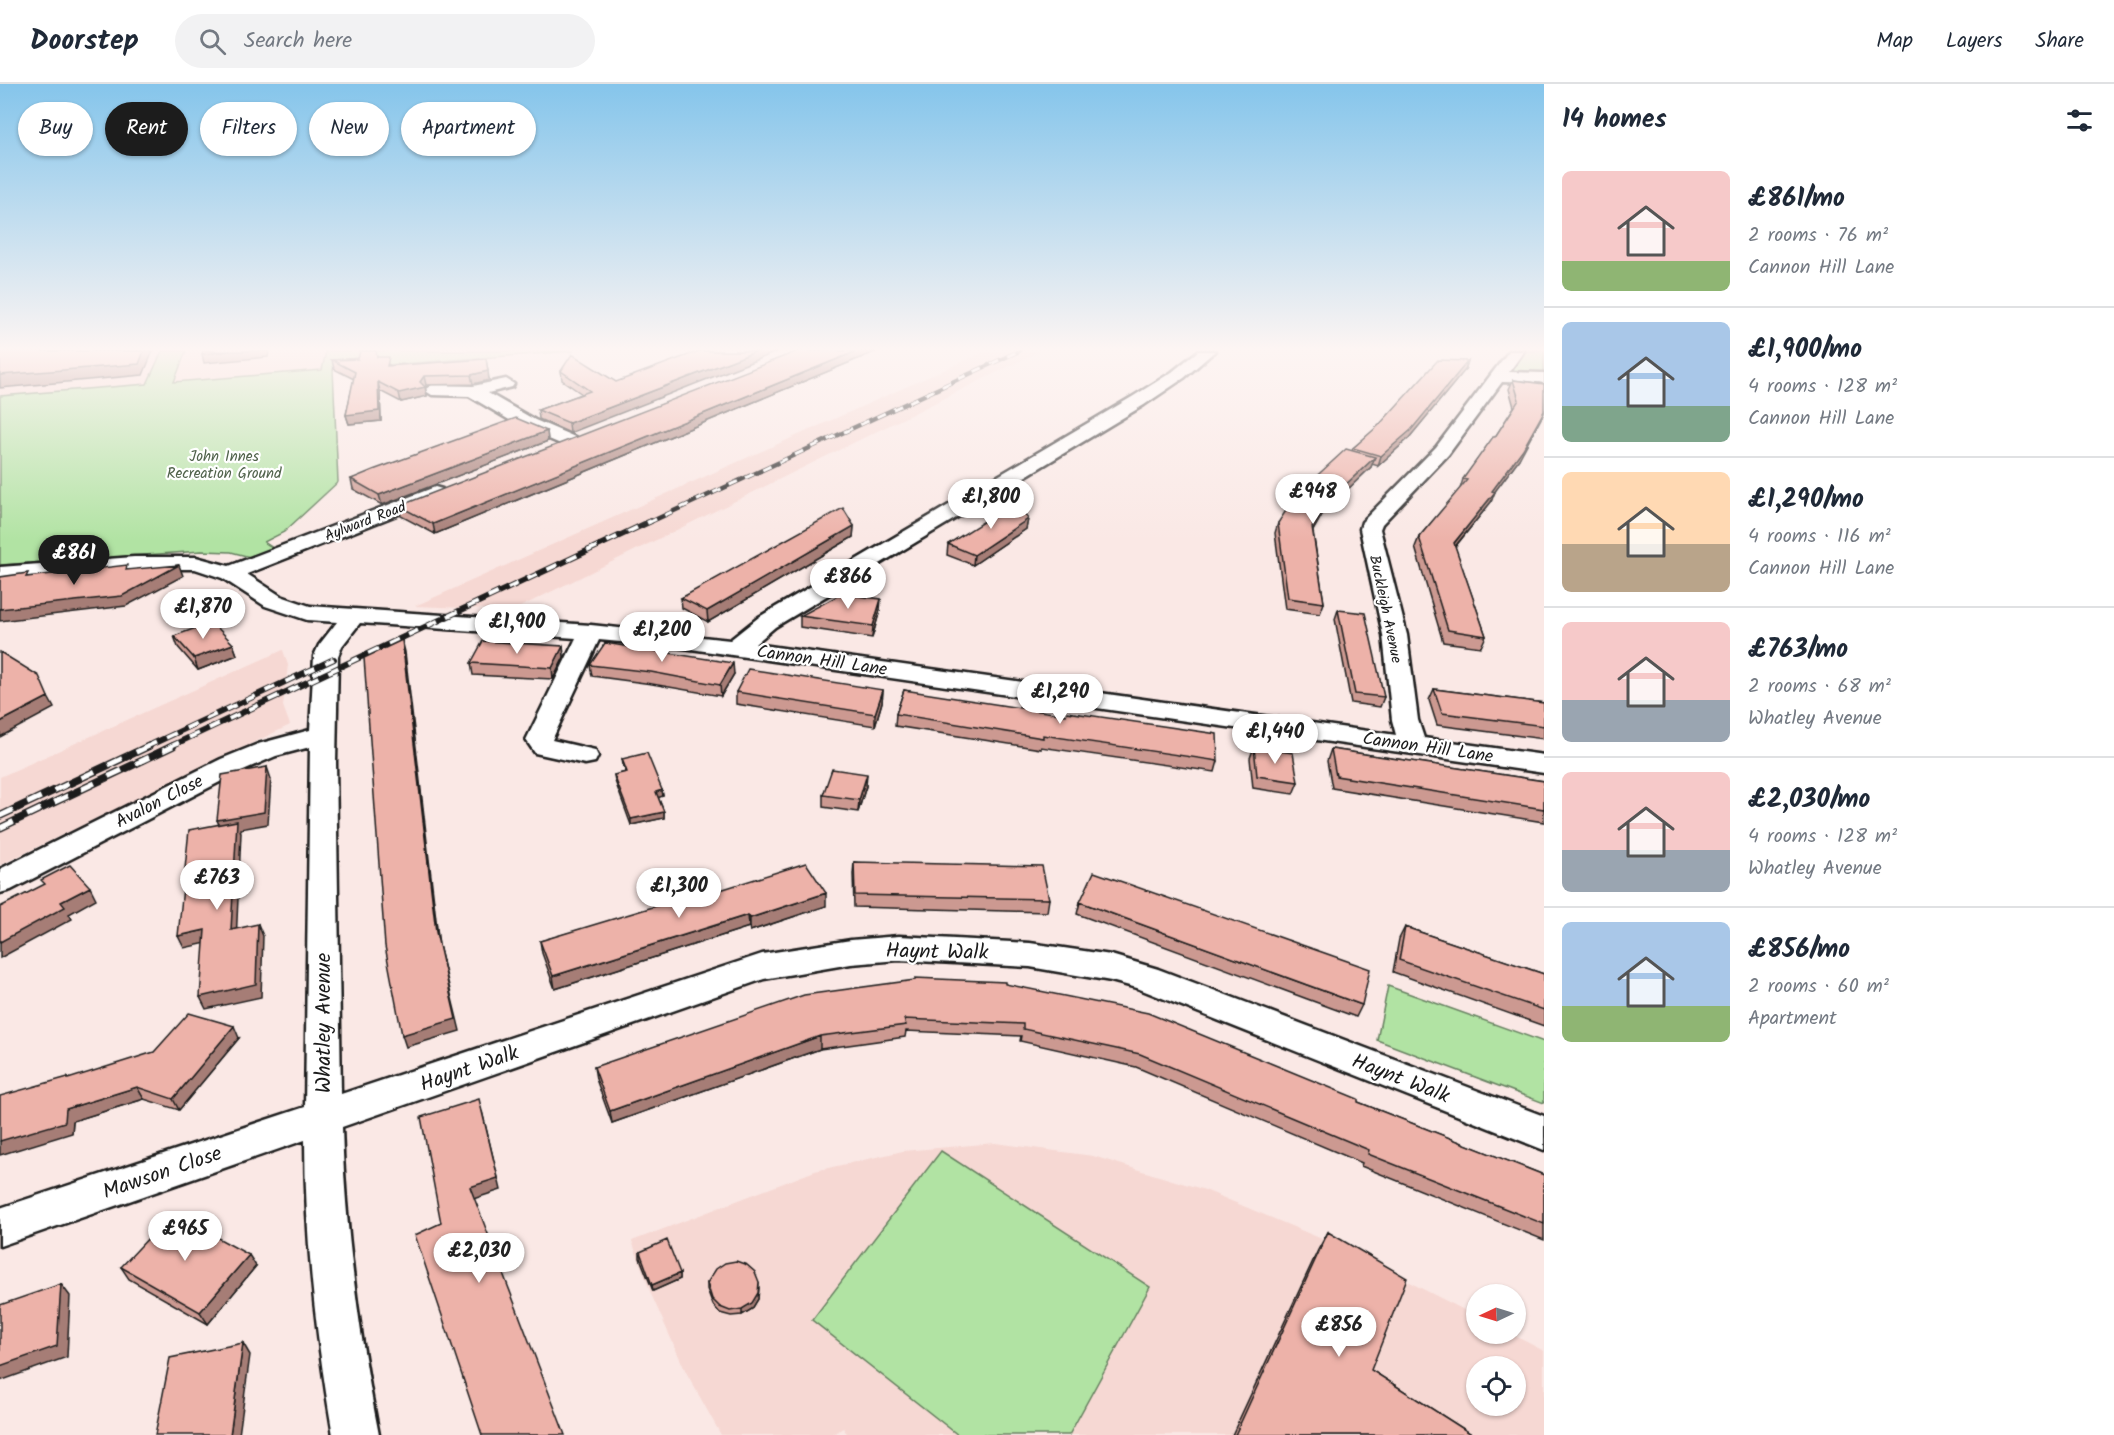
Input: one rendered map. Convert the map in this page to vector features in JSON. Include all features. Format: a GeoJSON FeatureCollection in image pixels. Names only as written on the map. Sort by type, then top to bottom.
{"type":"FeatureCollection","features":[{"type":"Feature","properties":{"kind":"street"},"geometry":{"type":"LineString","coordinates":[[513,414],[568,441]]}},
{"type":"Feature","properties":{"kind":"street"},"geometry":{"type":"LineString","coordinates":[[735,648],[767,622],[1115,414]]}},
{"type":"Feature","properties":{"kind":"street","name":"Buckleigh Avenue"},"geometry":{"type":"LineString","coordinates":[[1413,744],[1405,720],[1395,634],[1370,529],[1372,522],[1442,451],[1469,414]]}},
{"type":"Feature","properties":{"kind":"street"},"geometry":{"type":"LineString","coordinates":[[547,449],[591,433]]}},
{"type":"Feature","properties":{"kind":"street","name":"Aylward Road"},"geometry":{"type":"LineString","coordinates":[[230,573],[451,487]]}},
{"type":"Feature","properties":{"kind":"street","name":"Cannon Hill Lane"},"geometry":{"type":"LineString","coordinates":[[0,573],[186,562],[205,564],[230,573],[273,601],[307,613],[591,632],[735,648],[1544,764]]}},
{"type":"Feature","properties":{"kind":"street","name":"Whatley Avenue"},"geometry":{"type":"LineString","coordinates":[[353,617],[331,645],[326,656],[323,735],[324,1160],[333,1281],[356,1435]]}},
{"type":"Feature","properties":{"kind":"street"},"geometry":{"type":"LineString","coordinates":[[585,756],[544,747],[539,740],[591,632]]}},
{"type":"Feature","properties":{"kind":"street","name":"Avalon Close"},"geometry":{"type":"LineString","coordinates":[[0,882],[231,765],[267,750],[323,735]]}},
{"type":"Feature","properties":{"kind":"street","name":"Haynt Walk"},"geometry":{"type":"LineString","coordinates":[[324,1116],[762,968],[830,955],[898,948],[1030,955],[1111,968],[1157,983],[1544,1133]]}},
{"type":"Feature","properties":{"kind":"street","name":"Mawson Close"},"geometry":{"type":"LineString","coordinates":[[0,1227],[324,1116]]}},
{"type":"Feature","properties":{"kind":"shaded area"},"geometry":{"type":"Polygon","coordinates":[[[845,414],[912,414],[514,610],[415,606],[845,414]]]}},
{"type":"Feature","properties":{"kind":"shaded area"},"geometry":{"type":"Polygon","coordinates":[[[283,650],[288,665],[283,706],[290,725],[0,865],[0,777],[283,650]]]}},
{"type":"Feature","properties":{"kind":"shaded area"},"geometry":{"type":"Polygon","coordinates":[[[995,1143],[1093,1156],[1205,1190],[1334,1244],[1466,1311],[1466,1344],[1526,1344],[1526,1342],[1544,1351],[1544,1435],[848,1435],[843,1428],[832,1435],[721,1435],[686,1372],[651,1294],[632,1241],[815,1171],[903,1151],[995,1143]]]}},
{"type":"Feature","properties":{"kind":"green space","name":"John Innes Recreation Ground"},"geometry":{"type":"Polygon","coordinates":[[[0,414],[335,414],[338,482],[284,532],[264,542],[273,548],[250,557],[231,552],[202,551],[0,565],[0,414]]]}},
{"type":"Feature","properties":{"kind":"green space"},"geometry":{"type":"Polygon","coordinates":[[[1388,986],[1544,1042],[1544,1103],[1377,1040],[1388,986]]]}},
{"type":"Feature","properties":{"kind":"green space"},"geometry":{"type":"Polygon","coordinates":[[[941,1151],[1150,1287],[1069,1435],[958,1435],[812,1320],[941,1151]]]}},
{"type":"Feature","properties":{"kind":"building"},"geometry":{"type":"Polygon","coordinates":[[[548,414],[592,414],[569,423],[548,414]]]}},
{"type":"Feature","properties":{"kind":"building"},"geometry":{"type":"Polygon","coordinates":[[[636,414],[702,414],[433,524],[399,506],[636,414]]]}},
{"type":"Feature","properties":{"kind":"building"},"geometry":{"type":"Polygon","coordinates":[[[1389,414],[1424,414],[1411,430],[1381,456],[1353,448],[1389,414]]]}},
{"type":"Feature","properties":{"kind":"building"},"geometry":{"type":"Polygon","coordinates":[[[1510,414],[1542,414],[1523,449],[1492,491],[1495,492],[1454,543],[1486,636],[1448,630],[1419,537],[1467,480],[1463,479],[1510,414]]]}},
{"type":"Feature","properties":{"kind":"building"},"geometry":{"type":"Polygon","coordinates":[[[516,418],[547,431],[379,495],[351,479],[373,470],[516,418]]]}},
{"type":"Feature","properties":{"kind":"building"},"geometry":{"type":"Polygon","coordinates":[[[1346,449],[1375,457],[1326,503],[1312,527],[1324,603],[1288,598],[1278,523],[1296,495],[1346,449]]]}},
{"type":"Feature","properties":{"kind":"building"},"geometry":{"type":"Polygon","coordinates":[[[1016,501],[1028,519],[974,555],[948,544],[1016,501]]]}},
{"type":"Feature","properties":{"kind":"building"},"geometry":{"type":"Polygon","coordinates":[[[843,508],[854,526],[707,611],[681,598],[843,508]]]}},
{"type":"Feature","properties":{"kind":"building"},"geometry":{"type":"Polygon","coordinates":[[[127,565],[126,570],[179,565],[122,596],[0,609],[0,577],[28,573],[26,577],[127,565]]]}},
{"type":"Feature","properties":{"kind":"building"},"geometry":{"type":"Polygon","coordinates":[[[841,594],[881,599],[873,626],[800,616],[841,594]]]}},
{"type":"Feature","properties":{"kind":"building"},"geometry":{"type":"Polygon","coordinates":[[[1338,610],[1365,613],[1384,697],[1355,694],[1338,610]]]}},
{"type":"Feature","properties":{"kind":"building"},"geometry":{"type":"Polygon","coordinates":[[[212,622],[233,644],[194,658],[174,636],[212,622]]]}},
{"type":"Feature","properties":{"kind":"building"},"geometry":{"type":"Polygon","coordinates":[[[402,640],[436,932],[456,1019],[402,1035],[385,946],[364,658],[402,640]]]}},
{"type":"Feature","properties":{"kind":"building"},"geometry":{"type":"Polygon","coordinates":[[[483,641],[563,646],[552,668],[471,663],[483,641]]]}},
{"type":"Feature","properties":{"kind":"building"},"geometry":{"type":"Polygon","coordinates":[[[605,643],[733,663],[720,685],[651,672],[590,665],[605,643]]]}},
{"type":"Feature","properties":{"kind":"building"},"geometry":{"type":"Polygon","coordinates":[[[0,652],[39,676],[48,697],[0,722],[0,652]]]}},
{"type":"Feature","properties":{"kind":"building"},"geometry":{"type":"Polygon","coordinates":[[[748,669],[883,690],[875,714],[736,692],[748,669]]]}},
{"type":"Feature","properties":{"kind":"building"},"geometry":{"type":"Polygon","coordinates":[[[1434,689],[1544,703],[1544,726],[1442,713],[1434,689]]]}},
{"type":"Feature","properties":{"kind":"building"},"geometry":{"type":"Polygon","coordinates":[[[904,690],[1066,715],[1067,712],[1217,734],[1218,761],[1043,735],[1043,738],[896,714],[904,690]]]}},
{"type":"Feature","properties":{"kind":"building"},"geometry":{"type":"Polygon","coordinates":[[[1254,747],[1293,753],[1298,782],[1257,776],[1254,747]]]}},
{"type":"Feature","properties":{"kind":"building"},"geometry":{"type":"Polygon","coordinates":[[[1331,749],[1544,781],[1544,809],[1336,776],[1331,749]]]}},
{"type":"Feature","properties":{"kind":"building"},"geometry":{"type":"Polygon","coordinates":[[[647,753],[662,790],[656,792],[664,812],[631,819],[614,775],[627,772],[622,759],[647,753]]]}},
{"type":"Feature","properties":{"kind":"building"},"geometry":{"type":"Polygon","coordinates":[[[267,767],[264,812],[217,820],[222,775],[267,767]]]}},
{"type":"Feature","properties":{"kind":"building"},"geometry":{"type":"Polygon","coordinates":[[[832,769],[867,774],[859,800],[823,795],[832,769]]]}},
{"type":"Feature","properties":{"kind":"building"},"geometry":{"type":"Polygon","coordinates":[[[237,821],[231,930],[258,924],[256,984],[200,997],[205,930],[178,936],[189,830],[237,821]]]}},
{"type":"Feature","properties":{"kind":"building"},"geometry":{"type":"Polygon","coordinates":[[[854,862],[1042,866],[1049,899],[855,895],[854,862]]]}},
{"type":"Feature","properties":{"kind":"building"},"geometry":{"type":"Polygon","coordinates":[[[806,863],[826,893],[750,918],[748,915],[553,976],[540,941],[716,888],[717,891],[806,863]]]}},
{"type":"Feature","properties":{"kind":"building"},"geometry":{"type":"Polygon","coordinates":[[[70,865],[90,887],[61,902],[65,907],[0,942],[0,907],[45,884],[41,880],[70,865]]]}},
{"type":"Feature","properties":{"kind":"building"},"geometry":{"type":"Polygon","coordinates":[[[1094,872],[1370,969],[1362,1005],[1080,902],[1094,872]]]}},
{"type":"Feature","properties":{"kind":"building"},"geometry":{"type":"Polygon","coordinates":[[[1405,927],[1544,974],[1544,1010],[1399,960],[1405,927]]]}},
{"type":"Feature","properties":{"kind":"building"},"geometry":{"type":"Polygon","coordinates":[[[915,978],[1005,982],[1005,984],[1148,1013],[1358,1099],[1358,1102],[1544,1175],[1544,1224],[1368,1154],[1369,1150],[1140,1054],[1023,1029],[1023,1024],[904,1019],[906,1025],[820,1036],[610,1111],[594,1067],[804,995],[915,980],[915,978]]]}},
{"type":"Feature","properties":{"kind":"building"},"geometry":{"type":"Polygon","coordinates":[[[189,1013],[234,1026],[173,1099],[137,1087],[66,1109],[65,1122],[0,1141],[0,1096],[68,1077],[68,1079],[154,1052],[189,1013]]]}},
{"type":"Feature","properties":{"kind":"building"},"geometry":{"type":"Polygon","coordinates":[[[479,1099],[498,1178],[470,1187],[565,1435],[482,1435],[415,1235],[441,1223],[421,1117],[479,1099]]]}},
{"type":"Feature","properties":{"kind":"building"},"geometry":{"type":"Polygon","coordinates":[[[172,1213],[249,1255],[200,1312],[121,1267],[172,1213]]]}},
{"type":"Feature","properties":{"kind":"building"},"geometry":{"type":"Polygon","coordinates":[[[1328,1232],[1407,1278],[1371,1370],[1473,1435],[1235,1435],[1328,1232]]]}},
{"type":"Feature","properties":{"kind":"building"},"geometry":{"type":"Polygon","coordinates":[[[667,1240],[680,1273],[652,1285],[640,1252],[667,1240]]]}},
{"type":"Feature","properties":{"kind":"building"},"geometry":{"type":"Polygon","coordinates":[[[736,1261],[747,1265],[755,1272],[759,1282],[758,1293],[752,1303],[742,1309],[730,1311],[720,1307],[712,1299],[707,1283],[716,1269],[725,1263],[736,1261]]]}},
{"type":"Feature","properties":{"kind":"building"},"geometry":{"type":"Polygon","coordinates":[[[61,1284],[57,1346],[0,1366],[0,1305],[61,1284]]]}},
{"type":"Feature","properties":{"kind":"building"},"geometry":{"type":"Polygon","coordinates":[[[243,1343],[230,1435],[155,1435],[170,1358],[243,1343]]]}},
{"type":"Feature","properties":{"kind":"railway"},"geometry":{"type":"LineString","coordinates":[[648,523],[883,414]]}},
{"type":"Feature","properties":{"kind":"railway"},"geometry":{"type":"LineString","coordinates":[[169,747],[651,521]]}},
{"type":"Feature","properties":{"kind":"railway"},"geometry":{"type":"LineString","coordinates":[[146,747],[334,659]]}},
{"type":"Feature","properties":{"kind":"railway"},"geometry":{"type":"LineString","coordinates":[[0,816],[149,746]]}},
{"type":"Feature","properties":{"kind":"railway"},"geometry":{"type":"LineString","coordinates":[[0,828],[173,746]]}}]}
